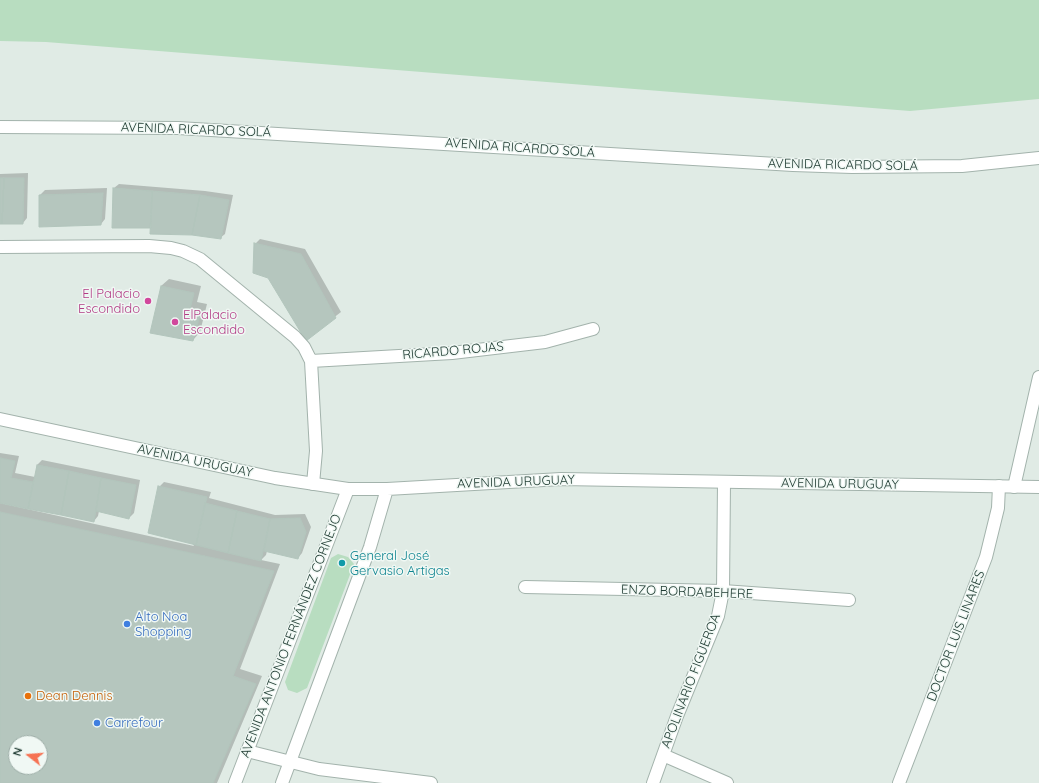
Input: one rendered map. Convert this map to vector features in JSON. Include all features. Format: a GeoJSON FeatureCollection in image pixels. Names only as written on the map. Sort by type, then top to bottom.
{"type":"FeatureCollection","features":[{"type":"Feature","properties":{"kind":"street","name":"AVENIDA RICARDO SOLÁ"},"geometry":{"type":"LineString","coordinates":[[0,127],[178,128],[845,167],[962,166],[1039,158]]}},
{"type":"Feature","properties":{"kind":"street"},"geometry":{"type":"LineString","coordinates":[[0,247],[149,246],[171,248],[183,251],[200,259],[304,346],[311,361],[316,451],[313,484]]}},
{"type":"Feature","properties":{"kind":"street","name":"RICARDO ROJAS"},"geometry":{"type":"LineString","coordinates":[[311,361],[452,353],[545,342],[593,329]]}},
{"type":"Feature","properties":{"kind":"street"},"geometry":{"type":"LineString","coordinates":[[1014,487],[1039,377]]}},
{"type":"Feature","properties":{"kind":"street","name":"AVENIDA URUGUAY"},"geometry":{"type":"LineString","coordinates":[[0,418],[275,478],[348,489],[387,489],[561,479],[1039,487]]}},
{"type":"Feature","properties":{"kind":"street","name":"APOLINARIO FIGUEROA"},"geometry":{"type":"LineString","coordinates":[[652,783],[677,716],[718,616],[723,591],[724,482]]}},
{"type":"Feature","properties":{"kind":"street","name":"DOCTOR LUIS LINARES"},"geometry":{"type":"LineString","coordinates":[[899,783],[986,557],[998,508],[999,486]]}},
{"type":"Feature","properties":{"kind":"street","name":"AVENIDA ANTONIO FERNÁNDEZ CORNEJO"},"geometry":{"type":"LineString","coordinates":[[235,783],[348,489]]}},
{"type":"Feature","properties":{"kind":"street"},"geometry":{"type":"LineString","coordinates":[[282,783],[370,547],[387,489]]}},
{"type":"Feature","properties":{"kind":"street","name":"ENZO BORDABEHERE"},"geometry":{"type":"LineString","coordinates":[[525,587],[723,591],[849,600]]}},
{"type":"Feature","properties":{"kind":"street"},"geometry":{"type":"LineString","coordinates":[[247,751],[290,763],[320,769],[431,783]]}},
{"type":"Feature","properties":{"kind":"street"},"geometry":{"type":"LineString","coordinates":[[663,755],[727,783]]}},
{"type":"Feature","properties":{"kind":"green space"},"geometry":{"type":"Polygon","coordinates":[[[0,0],[1039,0],[1039,99],[910,111],[46,42],[0,41],[0,0]]]}},
{"type":"Feature","properties":{"kind":"green space"},"geometry":{"type":"Polygon","coordinates":[[[338,554],[348,557],[354,564],[307,688],[297,693],[288,690],[285,682],[331,558],[338,554]]]}},
{"type":"Feature","properties":{"kind":"building"},"geometry":{"type":"Polygon","coordinates":[[[0,178],[4,178],[2,224],[0,224],[0,178]]]}},
{"type":"Feature","properties":{"kind":"building"},"geometry":{"type":"Polygon","coordinates":[[[4,178],[24,178],[23,224],[2,224],[4,178]]]}},
{"type":"Feature","properties":{"kind":"building"},"geometry":{"type":"Polygon","coordinates":[[[113,188],[152,191],[151,228],[112,228],[113,188]]]}},
{"type":"Feature","properties":{"kind":"building"},"geometry":{"type":"Polygon","coordinates":[[[152,191],[200,195],[192,235],[150,234],[152,191]]]}},
{"type":"Feature","properties":{"kind":"building"},"geometry":{"type":"Polygon","coordinates":[[[103,193],[101,225],[39,227],[39,195],[103,193]]]}},
{"type":"Feature","properties":{"kind":"building"},"geometry":{"type":"Polygon","coordinates":[[[200,195],[229,200],[221,239],[192,235],[200,195]]]}},
{"type":"Feature","properties":{"kind":"building"},"geometry":{"type":"Polygon","coordinates":[[[254,243],[301,254],[336,318],[306,341],[268,278],[253,273],[254,243]]]}},
{"type":"Feature","properties":{"kind":"building","name":"ElPalacio Escondido"},"geometry":{"type":"Polygon","coordinates":[[[161,286],[194,293],[190,309],[201,311],[193,341],[150,333],[161,286]]]}},
{"type":"Feature","properties":{"kind":"building"},"geometry":{"type":"Polygon","coordinates":[[[0,458],[15,461],[11,478],[33,482],[28,509],[0,503],[0,458]]]}},
{"type":"Feature","properties":{"kind":"building"},"geometry":{"type":"Polygon","coordinates":[[[37,465],[69,471],[61,515],[28,509],[37,465]]]}},
{"type":"Feature","properties":{"kind":"building"},"geometry":{"type":"Polygon","coordinates":[[[69,471],[101,478],[94,522],[61,515],[69,471]]]}},
{"type":"Feature","properties":{"kind":"building"},"geometry":{"type":"Polygon","coordinates":[[[101,478],[136,485],[129,519],[96,511],[101,478]]]}},
{"type":"Feature","properties":{"kind":"building"},"geometry":{"type":"Polygon","coordinates":[[[158,486],[207,497],[196,545],[148,533],[158,486]]]}},
{"type":"Feature","properties":{"kind":"building"},"geometry":{"type":"Polygon","coordinates":[[[205,503],[237,511],[228,553],[196,545],[205,503]]]}},
{"type":"Feature","properties":{"kind":"building"},"geometry":{"type":"Polygon","coordinates":[[[237,511],[270,519],[261,561],[228,553],[237,511]]]}},
{"type":"Feature","properties":{"kind":"building","name":"Alto Noa Shopping"},"geometry":{"type":"Polygon","coordinates":[[[0,512],[274,571],[233,676],[256,684],[213,783],[0,783],[0,512]]]}},
{"type":"Feature","properties":{"kind":"building"},"geometry":{"type":"Polygon","coordinates":[[[300,518],[306,532],[298,559],[264,551],[270,519],[300,518]]]}},
{"type":"Feature","properties":{"kind":"place","name":"El Palacio Escondido"},"geometry":{"type":"Point","coordinates":[148,301]}},
{"type":"Feature","properties":{"kind":"place","name":"ElPalacio Escondido"},"geometry":{"type":"Point","coordinates":[175,322]}},
{"type":"Feature","properties":{"kind":"place","name":"General José Gervasio Artigas"},"geometry":{"type":"Point","coordinates":[342,563]}},
{"type":"Feature","properties":{"kind":"place","name":"Alto Noa Shopping"},"geometry":{"type":"Point","coordinates":[127,624]}},
{"type":"Feature","properties":{"kind":"place","name":"Dean Dennis"},"geometry":{"type":"Point","coordinates":[28,696]}},
{"type":"Feature","properties":{"kind":"place","name":"Carrefour"},"geometry":{"type":"Point","coordinates":[97,723]}}]}
